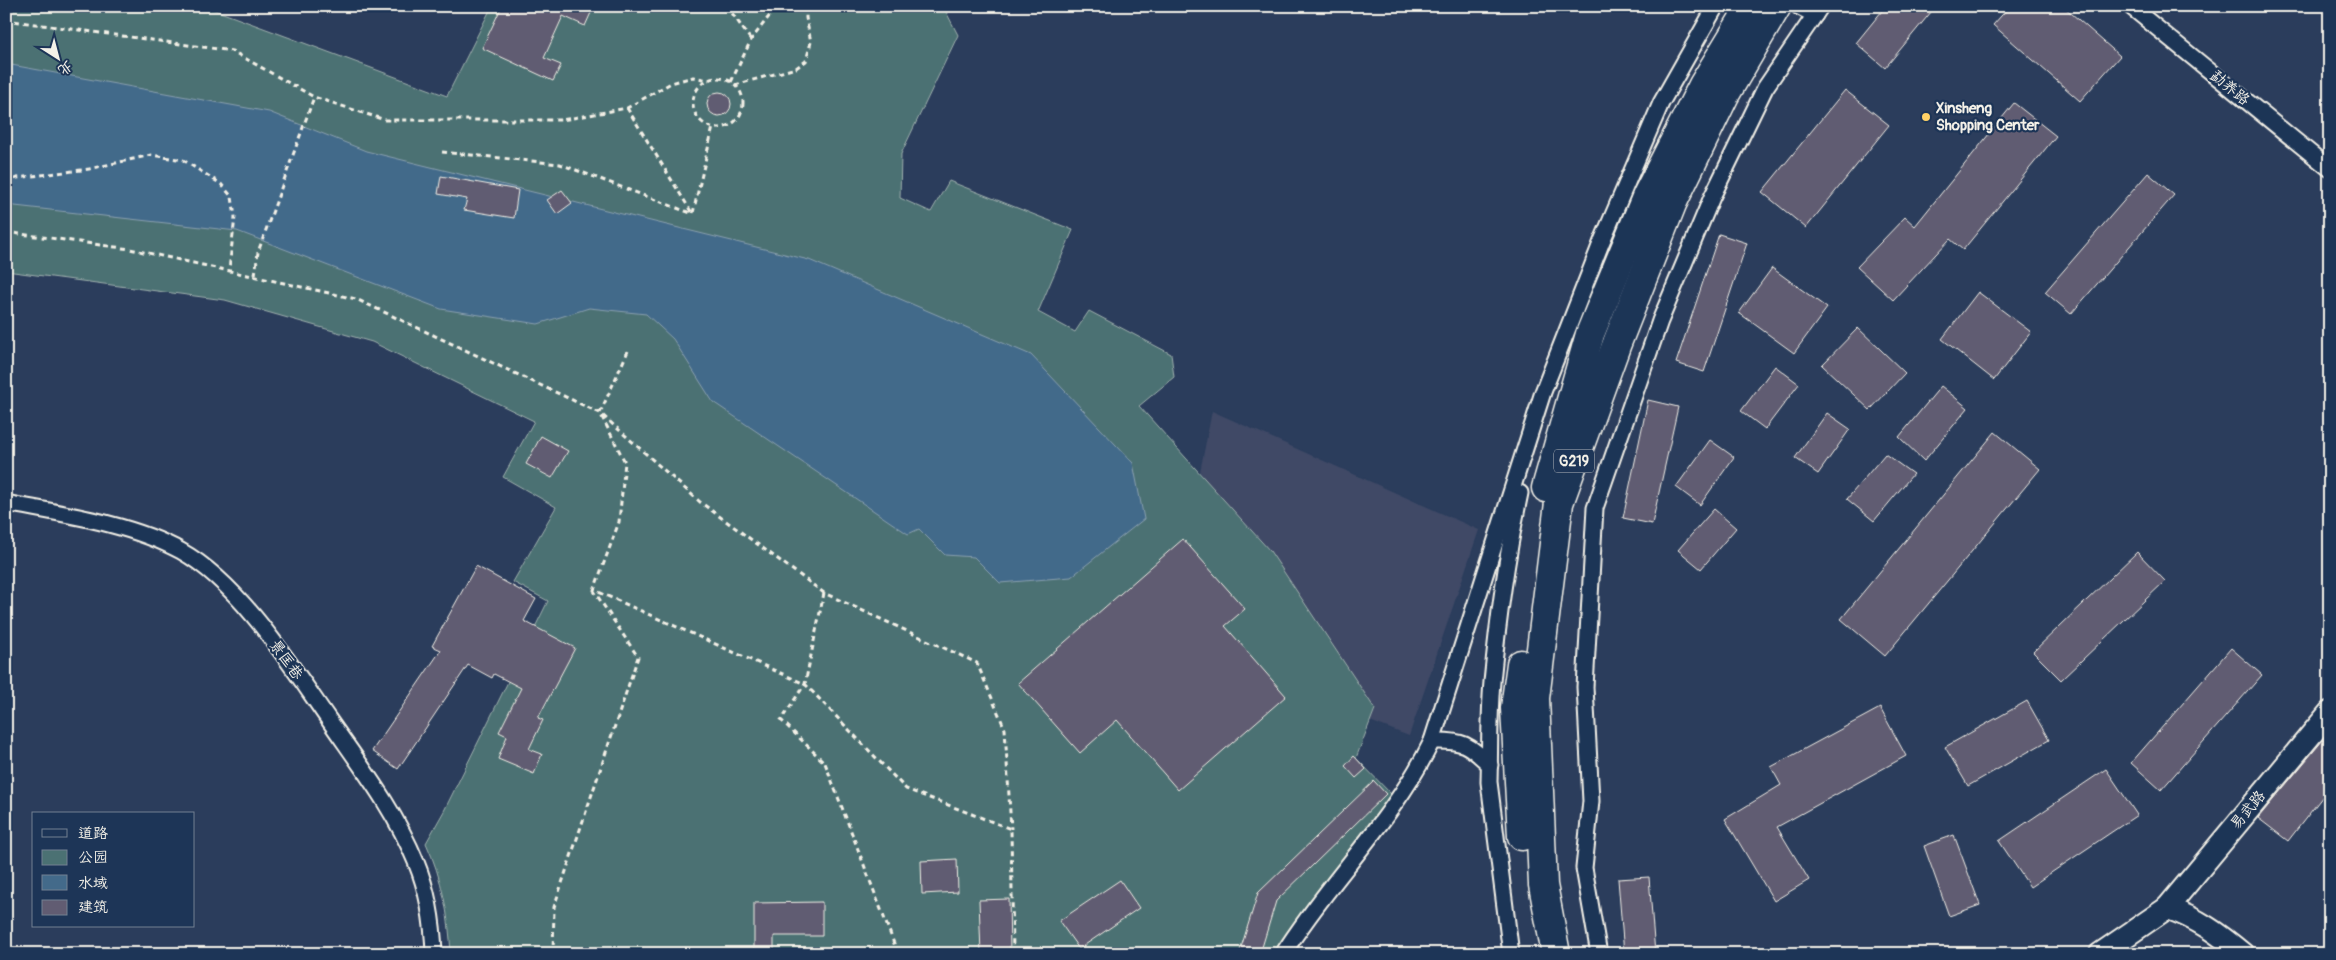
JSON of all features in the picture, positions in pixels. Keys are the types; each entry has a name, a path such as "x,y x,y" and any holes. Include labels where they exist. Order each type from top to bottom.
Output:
{"highway":[{"name":"G219","path":"1539,954 1524,871 1515,708 1542,505 1590,334 1647,195 1703,85 1750,6"},
{"name":"G219","path":"1556,954 1543,885 1535,698 1559,503 1617,343 1672,204 1725,95 1777,6"}],"street":[{"path":"1283,954 1312,912 1395,804 1417,770 1432,741 1543,392 1602,241 1661,103 1716,6"},
{"path":"1599,954 1584,868 1591,801 1584,687 1595,508 1660,321 1712,197 1765,88 1818,11 1798,6"},
{"name":"勐养路","path":"2130,6 2330,169"},
{"path":"1543,392 1571,402"},
{"path":"1511,954 1490,782 1492,684 1511,536 1543,392"},
{"name":"景匡巷","path":"6,503 114,527 159,540 198,562 231,590 268,635 389,808 406,839 423,880 432,922 434,954"},
{"name":"易武路","path":"2100,954 2167,908 2330,712"},
{"path":"1432,741 1454,740 1471,748 1490,765"},
{"path":"2167,908 2191,916 2214,930 2243,954"}],"path":[{"path":"727,6 751,40"},
{"path":"733,84 751,40 777,6"},
{"path":"733,84 796,68 806,61 811,42 806,6"},
{"path":"6,20 232,51 314,97 385,120 562,120 627,108 671,83 692,77 709,80 724,79 733,84 741,94 743,102 739,116 727,126 713,128 699,119 693,105 697,90 709,80"},
{"path":"255,275 258,252 314,97"},
{"path":"627,108 693,214"},
{"path":"693,214 713,128"},
{"path":"442,152 560,164 693,214"},
{"path":"6,182 17,178 89,168 151,155 183,160 221,184 232,197 236,217 229,270"},
{"path":"6,232 130,249 255,275 356,299 600,413 700,502 824,593 977,663 1005,729 1011,829 1013,954"},
{"path":"600,413 628,351"},
{"path":"594,590 619,522 625,462 600,413"},
{"path":"594,590 805,684 906,789 1011,829"},
{"path":"553,954 554,907 638,657 594,590"},
{"path":"824,593 805,684 781,720 824,763 898,954"}],"shaded area":[{"path":"1212,411 1479,530 1409,736 1359,717 1200,472"}],"green space":[{"path":"6,6 204,6 447,96 492,6 943,6 958,35 901,154 900,198 931,212 949,181 1073,230 1038,312 1075,332 1089,311 1171,354 1174,377 1139,406 1270,551 1375,709 1356,758 1394,797 1276,954 1126,954 1102,950 1095,954 451,954 444,897 432,856 426,843 444,811 548,601 513,582 556,507 503,477 534,421 372,342 225,300 6,271"}],"water":[{"path":"6,64 269,112 366,151 809,260 1031,355 1133,463 1144,519 1071,577 1000,583 974,557 945,555 919,529 908,534 713,402 673,339 646,314 589,308 538,324 441,309 237,231 6,205"}],"building":[{"path":"502,6 594,6 585,26 563,16 544,58 561,65 553,81 482,48"},
{"path":"1886,6 1936,6 1885,68 1856,43"},
{"path":"2010,6 2063,6 2120,56 2080,101 1993,25"},
{"path":"1845,90 1889,125 1806,228 1762,192"},
{"path":"719,92 724,93 730,99 730,109 724,115 719,116 714,115 708,109 707,104 708,99 714,93"},
{"path":"2014,103 2056,136 1963,250 1950,239 1893,300 1857,267 1905,217 1915,226"},
{"path":"2148,173 2174,195 2071,314 2045,292"},
{"path":"441,176 518,190 514,218 464,210 467,199 438,194"},
{"path":"562,190 572,203 557,214 547,200"},
{"path":"1719,234 1747,243 1704,372 1676,363"},
{"path":"1772,268 1827,308 1794,353 1739,313"},
{"path":"1978,292 2031,332 1994,380 1942,339"},
{"path":"1858,328 1905,373 1870,410 1822,365"},
{"path":"1775,366 1799,384 1765,429 1741,411"},
{"path":"1941,386 1968,408 1924,461 1899,437"},
{"path":"1648,400 1678,407 1652,524 1623,518"},
{"path":"1827,413 1850,429 1818,474 1795,458"},
{"path":"1995,432 2040,469 1885,656 1841,619"},
{"path":"541,436 568,451 552,478 526,464"},
{"path":"1710,440 1734,457 1700,505 1676,487"},
{"path":"1885,454 1913,474 1874,521 1847,499"},
{"path":"1714,509 1736,528 1701,569 1678,550"},
{"path":"1183,539 1245,609 1225,626 1286,696 1178,790 1117,720 1080,753 1018,683"},
{"path":"2137,552 2165,581 2061,680 2033,652"},
{"path":"476,566 536,599 524,621 575,648 538,718 543,720 529,749 542,754 534,774 498,759 507,736 499,732 521,688 494,674 492,678 468,665 398,769 372,751 441,650 432,646"},
{"path":"2231,648 2262,675 2161,790 2131,763"},
{"path":"2027,701 2049,740 1968,786 1945,747"},
{"path":"1880,708 1906,756 1777,827 1809,880 1774,901 1725,819 1781,785 1771,767"},
{"path":"2323,740 2330,745 2330,787 2288,841 2258,818"},
{"path":"1354,756 1366,769 1356,778 1345,766"},
{"path":"2106,769 2137,815 2030,887 1999,841"},
{"path":"1374,781 1386,794 1276,901 1260,954 1239,954 1258,893"},
{"path":"1954,835 1980,905 1949,916 1924,846"},
{"path":"957,859 958,892 922,894 921,861"},
{"path":"1649,877 1655,954 1624,954 1618,879"},
{"path":"1120,880 1139,908 1079,949 1059,921"},
{"path":"1009,899 1010,954 981,954 979,900"},
{"path":"822,902 822,936 774,936 774,954 754,954 754,903"}],"place":[{"name":"Xinsheng Shopping Center","path":"1926,117"}]}
